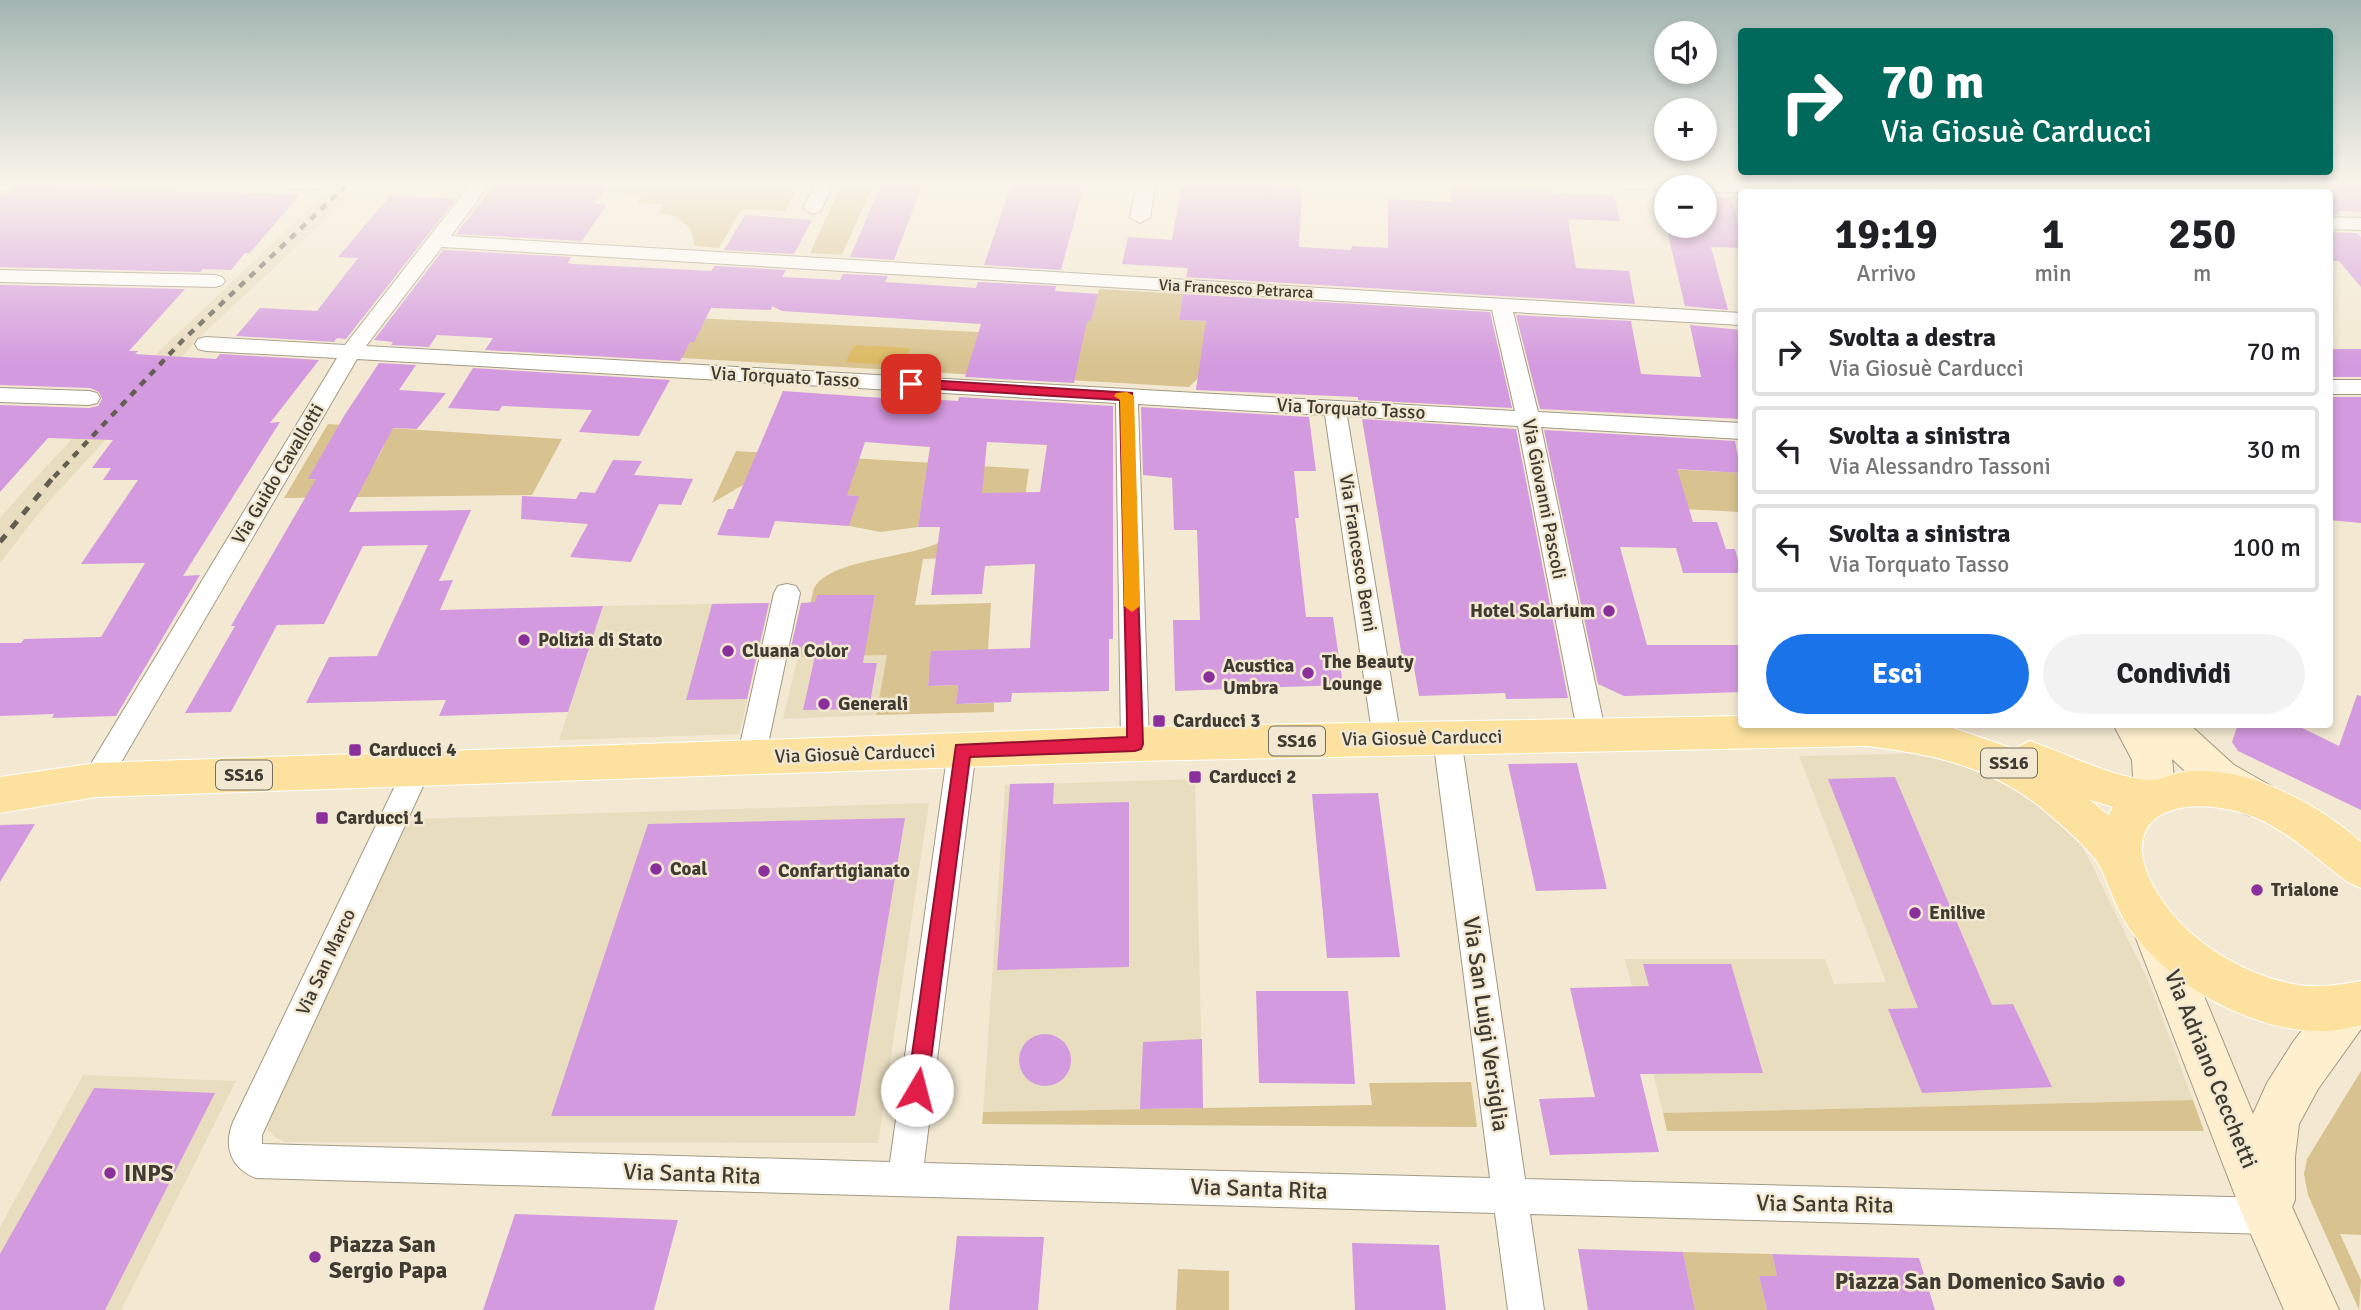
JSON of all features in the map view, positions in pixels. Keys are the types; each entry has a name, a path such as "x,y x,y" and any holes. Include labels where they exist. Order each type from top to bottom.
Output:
{"main road":[{"name":"SS16","path":"1866,730 1882,728"},
{"name":"SS16","path":"1929,728 1976,738 2108,788 2152,798"},
{"name":"Via Giosuè Carducci","path":"0,795 96,780 1135,744 1866,730 1940,740 1971,748 2015,766 2040,781 2066,802 2120,858"},
{"name":"Via Giosuè Carducci","path":"0,772 31,770 96,780"},
{"name":"SS16","path":"2355,1005 2301,1008 2241,990 2186,956 2152,923 2135,899 2120,858 2121,839 2126,823 2136,808 2152,798 2186,789 2207,789 2260,801 2320,833 2361,870"}],"street":[{"name":"Via Guido Cavallotti","path":"96,780 351,352 435,243"},
{"name":"Via Francesco Petrarca","path":"472,243 1738,319"},
{"path":"0,276 215,281"},
{"name":"Via Giovanni Pascoli","path":"1501,305 1528,419 1592,735"},
{"name":"Via Torquato Tasso","path":"206,344 1738,431"},
{"path":"2333,387 2361,387"},
{"path":"0,395 89,398"},
{"path":"1127,396 1135,744"},
{"name":"Via Francesco Berni","path":"1335,408 1387,739"},
{"path":"751,758 787,593"},
{"path":"2135,728 2152,760 2152,798"},
{"path":"2165,728 2219,777 2260,801"},
{"name":"Via San Luigi Versiglia","path":"1447,738 1526,1310"},
{"path":"905,1180 962,750"},
{"name":"Via San Marco","path":"249,1157 244,1146 245,1134 417,769"},
{"path":"2320,833 2361,842"},
{"name":"Via Adriano Cecchetti","path":"2152,923 2269,1216 2312,1310"},
{"name":"Via Adriano Cecchetti","path":"2269,1216 2269,1156 2277,1115 2296,1081 2355,1005"},
{"name":"Via Santa Rita","path":"249,1157 256,1161 289,1163 2269,1216"}],"shaded area":[{"path":"273,243 300,243 201,336 42,509 0,563 0,518 115,393"},
{"path":"694,243 722,243 719,248 694,246"},
{"path":"815,243 847,243 842,255 810,253"},
{"path":"1099,289 1183,294 1179,320 1254,324 1189,387 613,354 635,315 1038,335 1042,318 1091,321"},
{"path":"854,345 910,348 904,366 846,362"},
{"path":"328,424 562,439 532,495 284,498","holes":["386,440 380,454 366,472 357,476 336,480 309,479"]},
{"path":"736,451 1029,469 1017,555 923,559 915,605 991,603 988,650 932,651 928,686 958,685 956,704 994,703 994,712 876,715 887,655 798,657 814,588 824,578 855,564 913,551 944,540 997,493 982,493 926,475 918,527 881,532 849,526 858,496 743,485 712,503","holes":["817,595 875,595 869,629 862,629 859,647 806,647"]},
{"path":"1617,466 1738,473 1738,512 1625,506"},
{"path":"770,603 739,734 559,740 603,606"},
{"path":"887,655 876,715 783,719 798,657"},
{"path":"1935,753 2003,775 2077,835 2148,980 2193,1100 1663,1113 1625,959 1825,959 1834,984 1886,982 1799,756"},
{"path":"1195,779 1203,1108 983,1112 1005,785"},
{"path":"929,803 878,1143 285,1142 268,1130 268,1118 404,825 412,819"},
{"path":"2361,1071 2361,1235 2340,1234 2361,1280 2359,1310 2308,1195 2304,1174 2307,1159"},
{"name":"INPS","path":"83,1075 236,1081 121,1310 0,1310 0,1227"},
{"path":"1471,1082 1477,1127 982,1124 983,1112 1372,1105 1369,1083"},
{"path":"2193,1100 2204,1131 1667,1131 1663,1113"},
{"path":"1683,1252 1772,1254 1777,1276 1759,1276 1767,1310 1695,1310"},
{"path":"1178,1269 1229,1271 1229,1310 1176,1310"}],"building":[{"path":"0,243 258,243 250,253 245,253 231,270 203,269 200,272 0,267"},
{"path":"350,243 421,243 346,339 337,338 334,342 236,336 260,308 317,311 358,258 338,257"},
{"path":"728,243 800,243 794,254 724,250"},
{"path":"856,243 900,243 894,260 850,257"},
{"path":"991,243 1068,243 1061,270 984,265"},
{"path":"1127,243 1299,243 1299,247 1351,250 1352,246 1388,248 1388,243 1572,243 1576,268 1629,271 1635,304 1186,277 1188,268 1122,264"},
{"path":"1670,243 1738,243 1738,248 1711,247 1728,310 1685,306"},
{"path":"2333,243 2361,243 2361,287 2339,261 2333,261"},
{"path":"443,250 571,257 568,263 573,264 711,271 715,266 786,270 782,277 840,280 843,274 888,276 885,282 976,288 978,282 1056,286 1055,291 1098,294 1091,321 1087,321 1074,383 965,377 981,324 782,311 772,306 771,310 711,308 694,342 690,342 680,361 485,350 493,338 437,335 429,347 391,345 393,342 374,340"},
{"path":"0,285 185,289 129,351 138,351 135,354 216,359 220,354 319,360 270,423 280,422 183,576 200,575 116,716 0,716 0,643 21,643 24,639 101,637 145,563 81,564 138,480 103,480 111,468 92,468 113,440 48,438 0,492 0,405 89,408 98,406 102,399 99,392 90,388 0,385"},
{"path":"1183,294 1490,312 1512,408 1358,400 1358,397 1196,390 1206,321 1179,320"},
{"path":"1516,315 1631,321 1641,374 1701,377 1690,325 1738,330 1738,419 1540,409"},
{"path":"2333,349 2361,349 2361,377 2333,377"},
{"path":"379,363 416,365 399,390 446,393 417,429 393,428 349,512 471,510 439,581 453,580 440,610 603,606 568,712 439,716 446,700 306,703 329,657 377,656 428,545 363,546 324,624 277,625 231,712 185,713 235,626 231,626 316,479 308,479 344,416"},
{"path":"473,368 670,380 639,436 579,432 592,410 502,406 499,411 448,408"},
{"path":"783,391 925,401 958,401 959,397 1113,406 1113,639 1109,639 1109,691 1012,693 1011,702 956,704 958,685 928,686 931,651 1030,648 1035,564 985,566 982,594 931,595 940,527 918,527 930,447 865,442 847,495 859,496 849,526 775,521 769,538 717,535 728,509 733,509","holes":["987,442 1047,445 1040,492 982,493"]},
{"path":"2333,397 2361,397 2361,523 2333,520"},
{"path":"1141,407 1309,417 1316,471 1294,471 1299,518 1295,518 1306,617 1333,617 1343,685 1175,691 1173,620 1200,620 1197,530 1174,530 1172,478 1143,475"},
{"path":"1362,419 1516,429 1568,698 1506,699 1505,693 1419,696 1412,656 1402,657"},
{"path":"1544,430 1735,441 1738,473 1677,469 1693,522 1717,522 1726,549 1735,549 1738,573 1683,573 1676,548 1620,547 1647,645 1738,645 1738,692 1624,696 1598,684"},
{"path":"613,460 642,461 634,475 693,479 681,505 659,504 631,562 570,557 588,524 521,519 522,496 576,499 580,492 595,493"},
{"path":"817,595 875,595 863,663 877,663 869,709 803,710 817,647 791,647 801,603 815,602"},
{"name":"Cluana Color","path":"769,603 747,699 686,700 712,604"},
{"path":"2357,695 2361,696 2361,810 2238,751 2232,742 2237,728 2302,728 2339,746"},
{"path":"1577,763 1607,889 1536,891 1508,764"},
{"path":"1895,777 1992,1005 2013,1004 2052,1087 1922,1093 1888,1009 1918,1008 1828,779"},
{"path":"1054,783 1053,804 1129,802 1129,967 997,970 1010,784"},
{"path":"1378,793 1400,957 1327,958 1312,794"},
{"path":"905,818 855,1116 551,1116 648,824"},
{"path":"35,824 0,882 0,825"},
{"path":"1643,964 1731,964 1763,1073 1640,1074 1659,1152 1550,1155 1539,1099 1595,1097 1570,988 1649,986"},
{"path":"1256,991 1348,991 1355,1084 1259,1083"},
{"path":"1045,1034 1064,1041 1071,1060 1064,1079 1045,1086 1026,1079 1019,1060 1026,1041"},
{"path":"1202,1039 1203,1108 1140,1109 1143,1042"},
{"name":"INPS","path":"94,1088 215,1093 105,1310 0,1310 0,1254"},
{"path":"515,1214 678,1220 654,1310 483,1310"},
{"path":"957,1236 1044,1237 1038,1310 949,1310"},
{"path":"1352,1243 1439,1245 1446,1310 1355,1310"},
{"path":"1578,1249 1683,1252 1695,1310 1588,1310"},
{"path":"1772,1254 1919,1258 1935,1310 1767,1310 1759,1276 1777,1276"}],"railway":[{"path":"54,477 182,341 285,243"},
{"path":"0,542 55,475"}],"slow traffic":[{"path":"1121,396 1127,396 1132,606"}],"place":[{"name":"Hotel Solarium","path":"1609,611"},
{"name":"Polizia di Stato","path":"524,640"},
{"name":"Cluana Color","path":"728,651"},
{"name":"The Beauty Lounge","path":"1308,673"},
{"name":"Acustica Umbra","path":"1209,677"},
{"name":"Generali","path":"824,704"},
{"name":"Carducci 3","path":"1159,721"},
{"name":"Carducci 4","path":"355,750"},
{"name":"Carducci 2","path":"1195,777"},
{"name":"Carducci 1","path":"322,818"},
{"name":"Coal","path":"656,869"},
{"name":"Confartigianato","path":"764,871"},
{"name":"Trialone","path":"2257,890"},
{"name":"Enilive","path":"1915,913"},
{"name":"INPS","path":"110,1173"},
{"name":"Piazza San Sergio Papa","path":"315,1257"},
{"name":"Piazza San Domenico Savio","path":"2119,1281"}],"route":[{"path":"911,384 1127,396 1135,720 1135,744 962,750 917,1090"}]}
